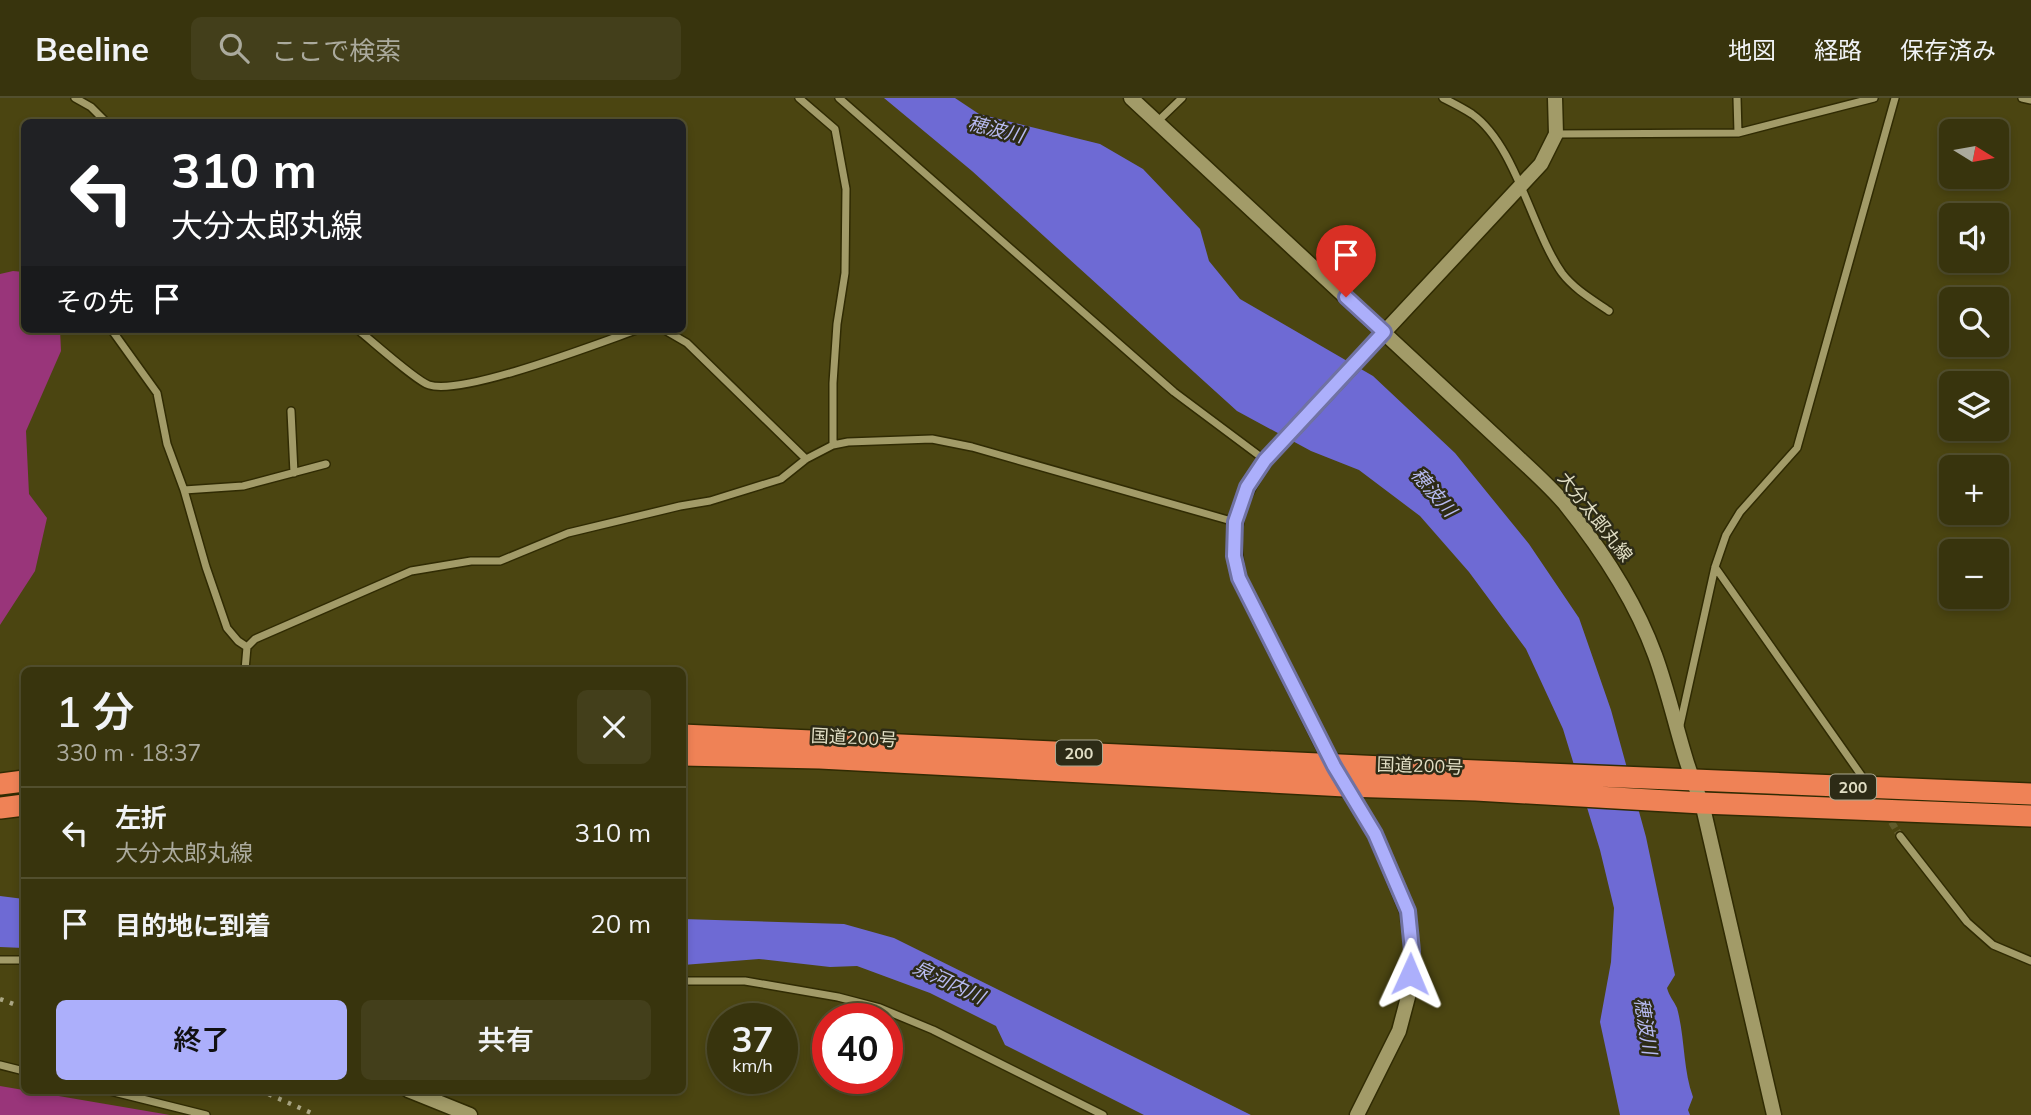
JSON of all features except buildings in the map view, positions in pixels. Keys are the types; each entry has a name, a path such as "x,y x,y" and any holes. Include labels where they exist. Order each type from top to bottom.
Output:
{"highway":[{"name":"国道200号","path":"686,735 1334,766 1679,802 2031,816"},
{"name":"国道200号","path":"686,755 820,758 1345,786 1476,780 1684,780 2031,794"},
{"path":"0,784 21,781"},
{"path":"0,808 21,805"}],"main road":[{"name":"大分太郎丸線","path":"1131,98 1380,336 1564,503 1618,576 1654,653 1679,729 1684,780 1702,803 1774,1115"},
{"path":"1357,1115 1399,1031 1408,997 1412,951 1408,911 1375,834 1334,766 1239,578 1234,556 1235,522 1247,487 1265,460 1541,164 1556,134 1555,98"},
{"path":"418,1094 470,1115"}],"street":[{"path":"75,98 92,107 103,119"},
{"path":"799,98 835,129 846,189 845,274 837,324 833,446"},
{"path":"839,98 1174,391 1265,460"},
{"path":"1157,122 1182,98"},
{"path":"1443,98 1474,115 1496,140 1563,273 1574,287 1609,311"},
{"path":"1737,98 1738,133"},
{"path":"1826,98 1826,109"},
{"path":"1556,134 1738,133 1874,98"},
{"path":"1679,729 1716,567 1726,535 1740,512 1797,448 1895,98"},
{"path":"2022,98 2031,100"},
{"path":"114,333 157,393 167,444 227,628 247,647"},
{"path":"363,333 426,384 441,387 492,378 627,333"},
{"path":"670,333 687,343 806,459"},
{"path":"291,411 294,473"},
{"path":"245,667 247,647 255,639 411,571 471,561 500,561 568,533 710,501 781,479 806,459 848,442 932,439 972,446 1235,522"},
{"path":"184,490 243,486 326,464"},
{"path":"1716,567 1861,775"},
{"path":"1900,836 1967,922 1993,945 2031,961"},
{"path":"0,960 21,960"},
{"path":"686,981 745,981 838,997 880,1009 933,1030 1103,1115"},
{"path":"0,1065 21,1070"},
{"path":"122,1094 206,1115"}],"shaded area":[{"path":"21,272 21,333 60,333 61,351 26,431 29,494 47,518 35,571 0,625 0,274"},
{"path":"0,1086 21,1090 21,1094 47,1094 170,1115 0,1115"}],"water":[{"name":"穂波川","path":"884,98 955,98 979,114 1100,144 1143,169 1200,229 1209,261 1240,299 1373,376 1455,453 1529,544 1579,618 1611,710 1646,837 1675,975 1667,988 1680,1019 1687,1076 1693,1097 1688,1110 1690,1115 1620,1115 1600,1022 1611,962 1614,908 1600,850 1563,729 1526,649 1469,572 1420,516 1359,470 1311,451 1237,411 972,171"},
{"path":"0,896 21,899 21,948 0,947"},
{"name":"泉河内川","path":"686,919 844,924 894,938 1251,1115 1144,1115 1005,1045 996,1026 930,993 857,966 830,967 759,959 686,965"}],"tunnel":[{"path":"1886,813 1900,836"}],"railway":[{"path":"0,999 21,1007"},
{"path":"268,1094 316,1115"}],"route":[{"path":"1346,297 1384,332 1265,460 1247,487 1235,522 1234,556 1239,578 1334,766 1375,834 1408,911 1412,951 1410,974"}]}
